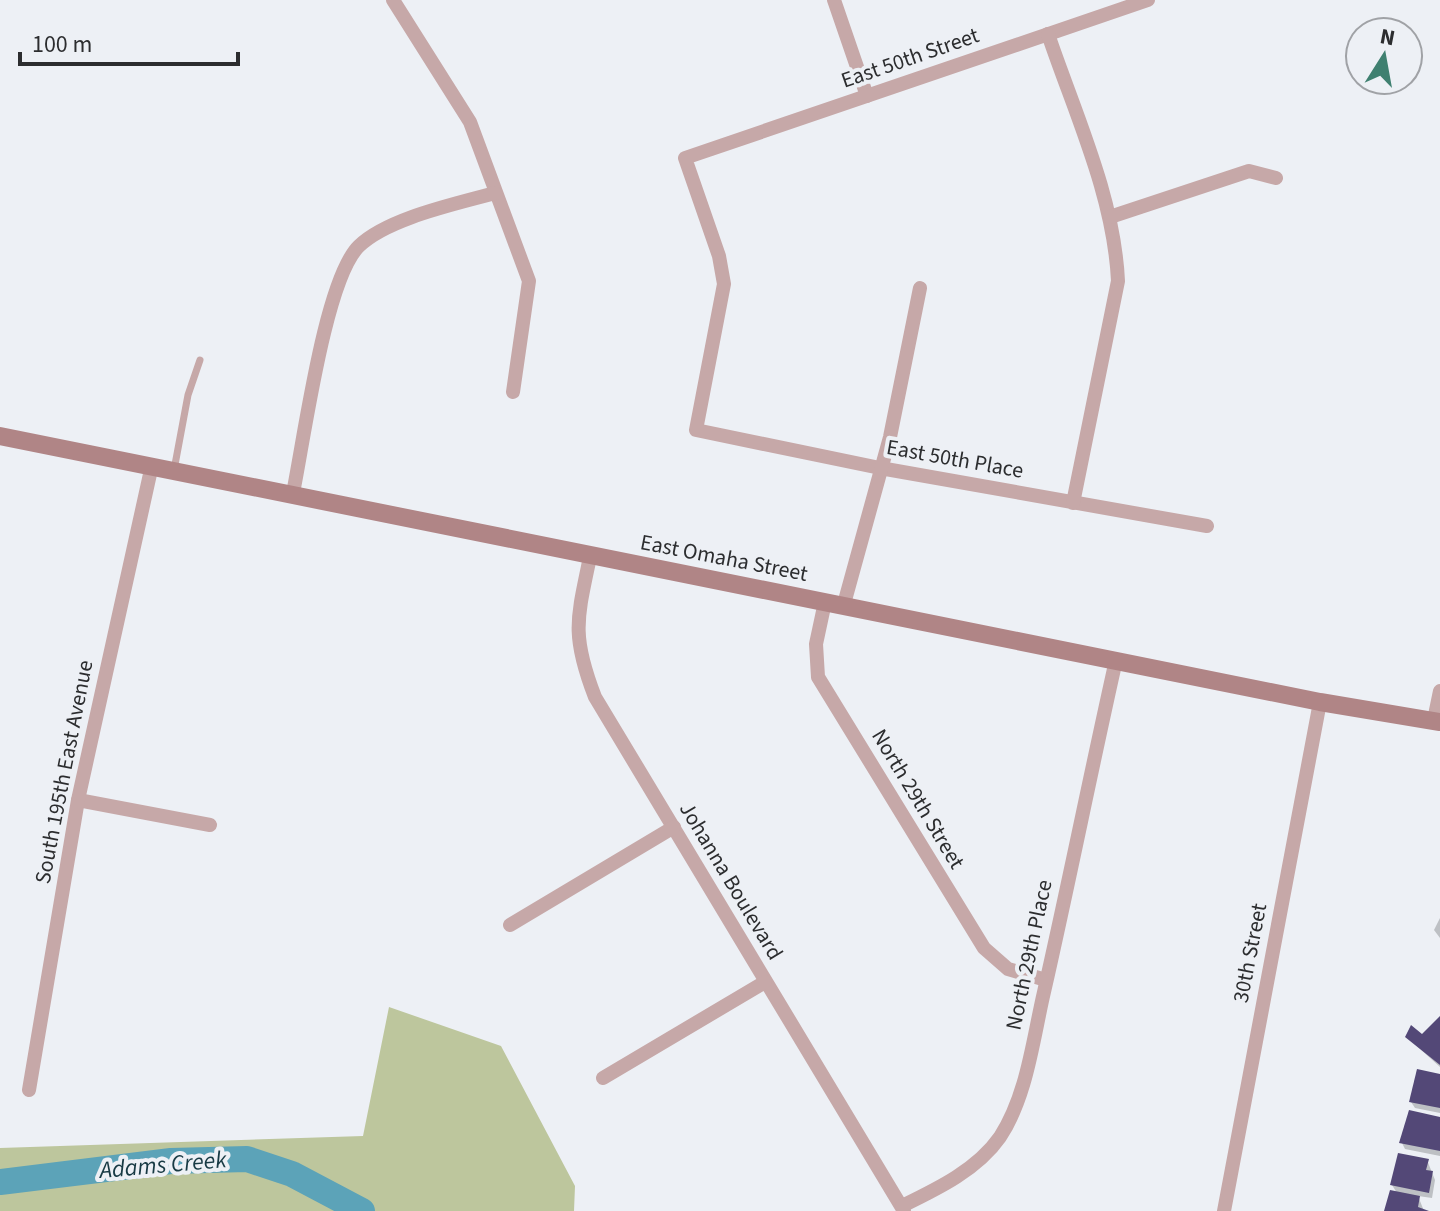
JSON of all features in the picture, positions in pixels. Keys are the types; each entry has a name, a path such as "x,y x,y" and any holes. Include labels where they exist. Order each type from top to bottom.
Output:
{"street":[{"path":"393,0 405,14 428,59 454,92 470,122 529,281 513,392"},
{"path":"834,0 867,96"},
{"name":"East 50th Street","path":"696,430 724,284 719,256 685,158 1148,0"},
{"path":"1048,34 1110,217 1118,281 1073,503"},
{"path":"1110,217 1249,171 1276,178"},
{"path":"293,493 334,287 357,248 372,236 426,213 495,193"},
{"path":"844,604 890,437 920,288"},
{"name":"East 50th Place","path":"696,430 880,468 1207,526"},
{"name":"East Omaha Street","path":"0,436 1320,702 1437,721"},
{"name":"South 195th East Avenue","path":"29,1090 78,800 152,465"},
{"name":"Johanna Boulevard","path":"590,557 576,625 581,660 595,697 903,1209"},
{"name":"North 29th Street","path":"825,602 816,644 818,677 984,948 1008,969 1046,980"},
{"name":"North 29th Place","path":"903,1209 965,1171 999,1137 1020,1091 1116,660"},
{"path":"1437,721 1440,691"},
{"name":"30th Street","path":"1224,1211 1320,702"},
{"path":"78,800 210,825"},
{"path":"510,925 674,827"},
{"path":"603,1078 765,982"}],"lane":[{"path":"174,470 188,395 200,360"}],"green space":[{"path":"389,1007 501,1046 575,1186 574,1211 0,1211 0,1148 363,1136"}],"building":[{"path":"1440,1016 1440,1065 1405,1037 1411,1025 1422,1034"},
{"path":"1417,1069 1440,1074 1440,1108 1409,1102"},
{"path":"1409,1110 1440,1117 1440,1151 1399,1143"},
{"path":"1398,1153 1429,1159 1426,1170 1433,1171 1429,1193 1390,1185"},
{"path":"1390,1190 1420,1196 1418,1207 1429,1211 1384,1211"}],"waterway":[{"name":"Adams Creek","path":"0,1182 171,1161 247,1159 292,1174 362,1211"}]}
